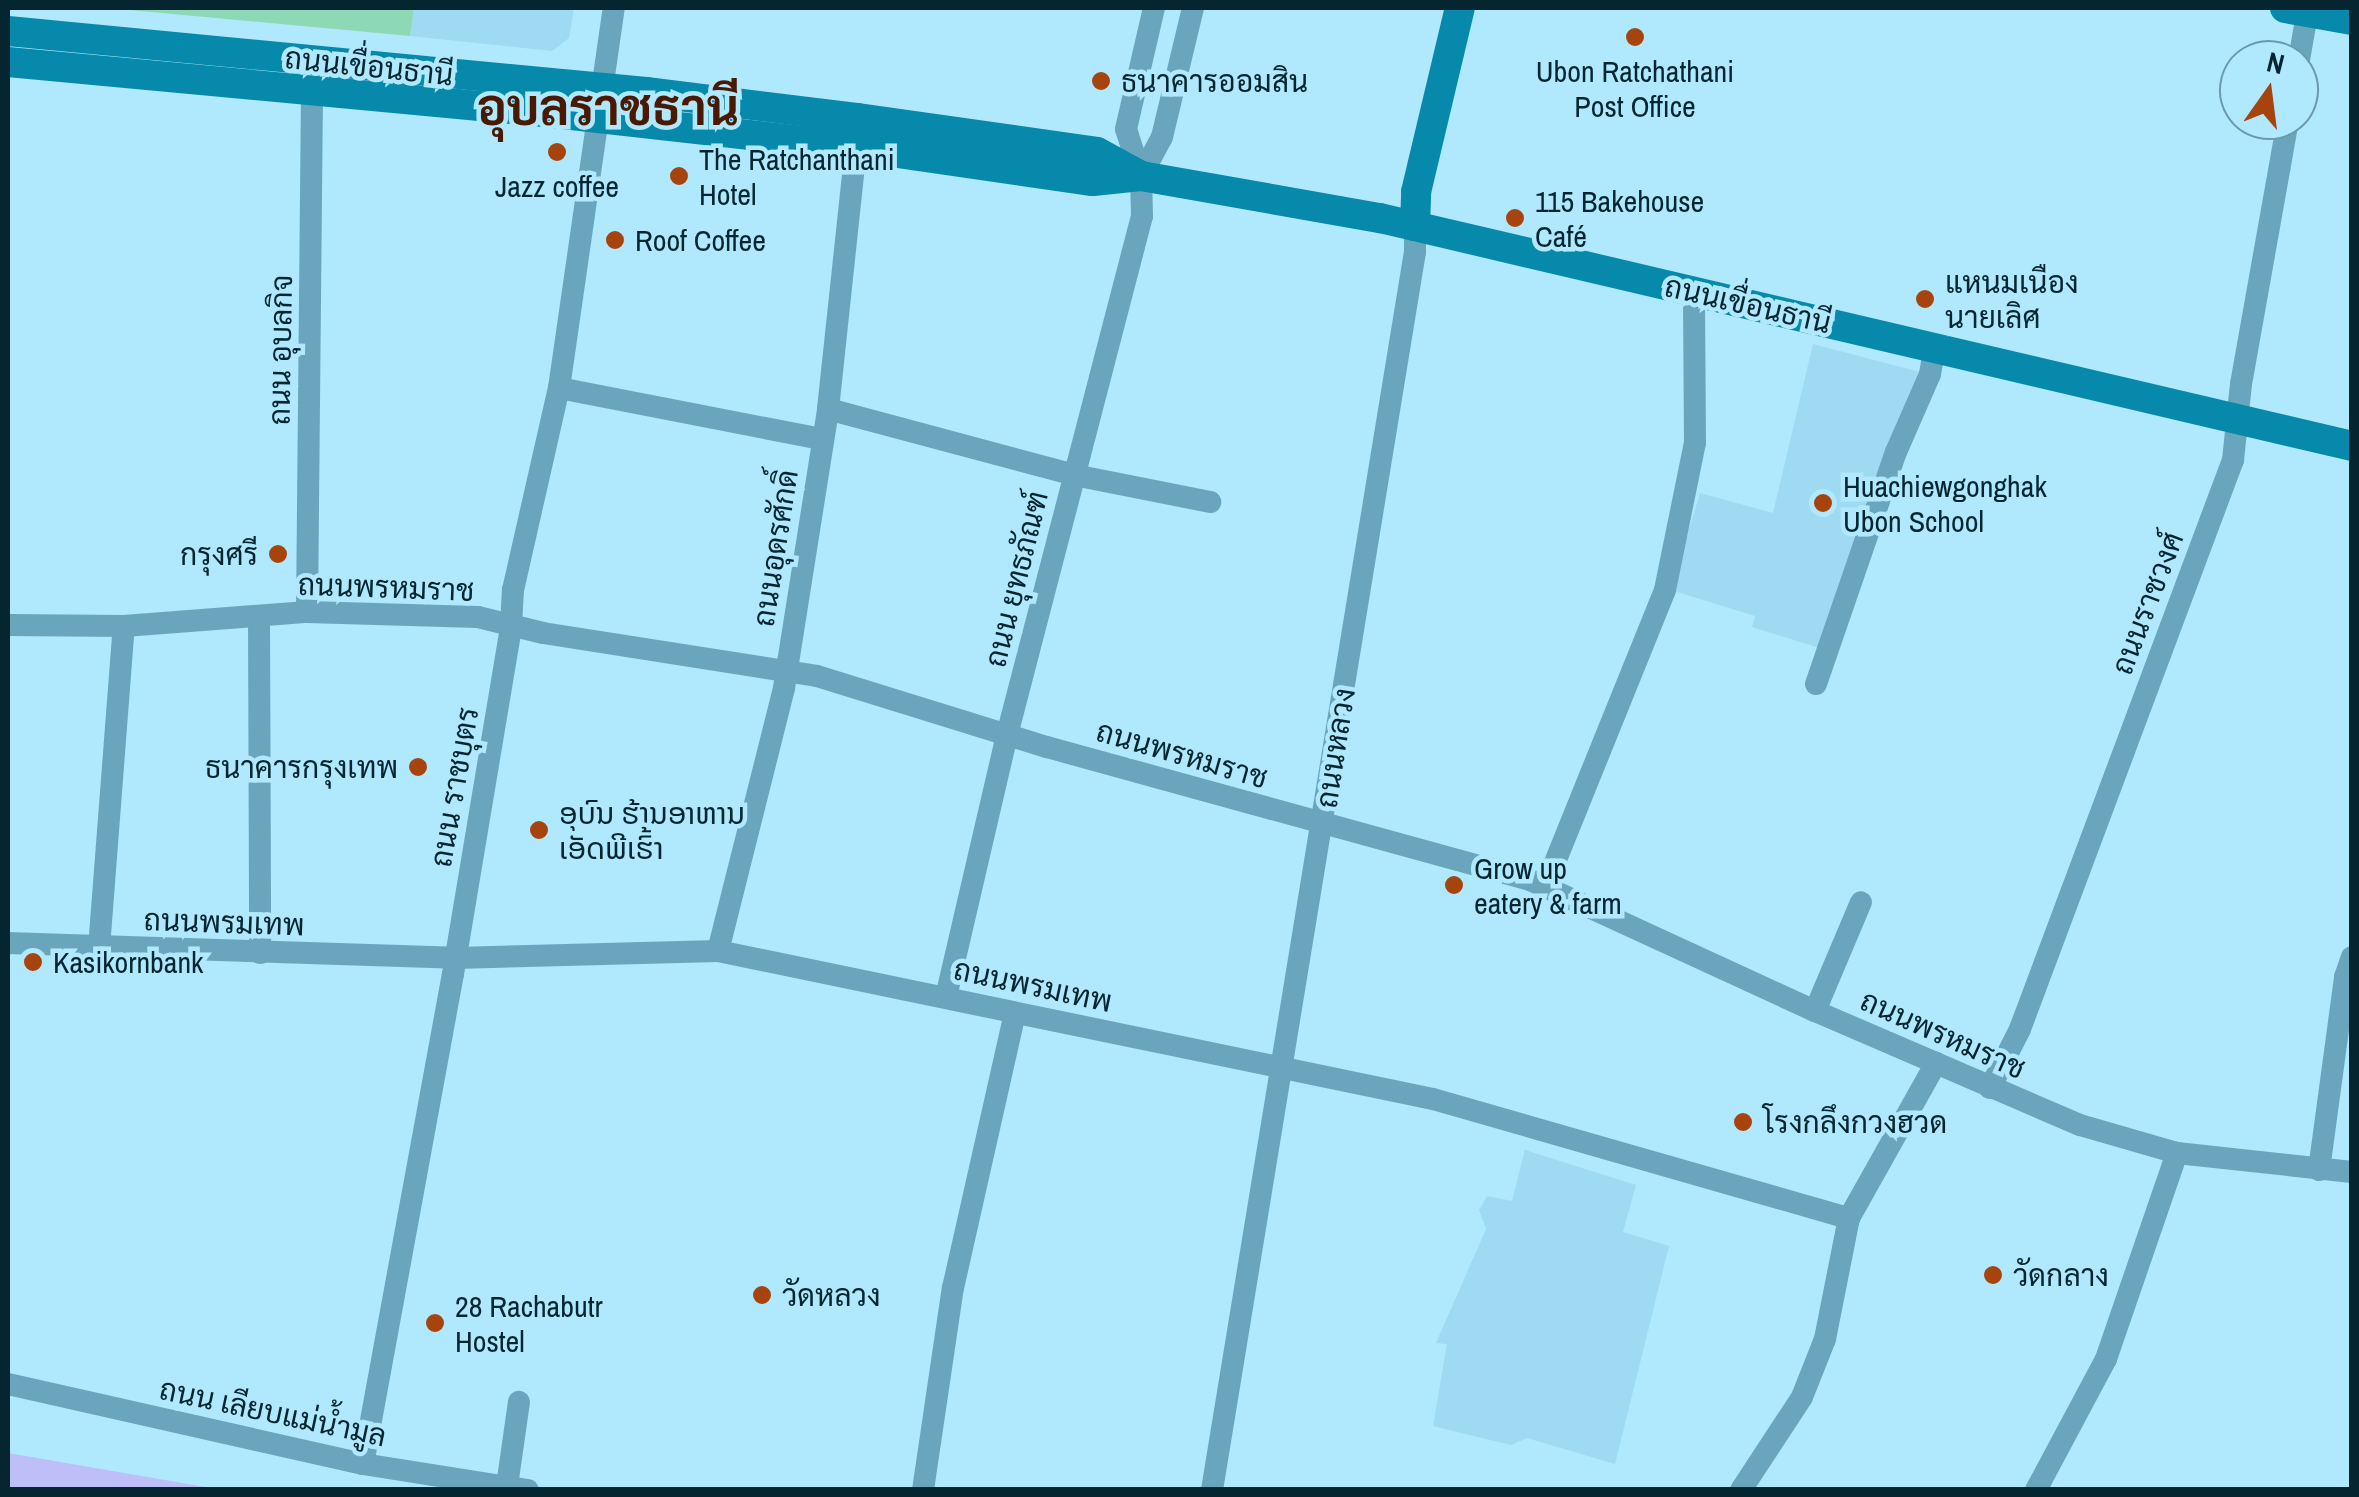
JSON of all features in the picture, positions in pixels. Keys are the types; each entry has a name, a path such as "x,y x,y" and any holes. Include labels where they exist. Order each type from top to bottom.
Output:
{"street":[{"name":"ถนน ราชบุตร","path":"363,1464 512,626 513,590 559,388 614,8"},
{"path":"1141,176 1126,129 1154,8"},
{"path":"1141,176 1162,138 1192,8"},
{"name":"ถนนหลวง","path":"1212,1490 1278,1067 1322,825 1415,252 1416,192 1460,8"},
{"path":"2299,40 2300,9 2352,20"},
{"name":"ถนนเขื่อนธานี","path":"8,31 312,74 857,133 1097,152 1141,176 1416,226 2352,446"},
{"name":"ถนนเขื่อนธานี","path":"8,62 312,74"},
{"name":"ถนน อุบลกิจ","path":"307,612 312,74"},
{"name":"ถนนอุดรศักดิ์","path":"718,952 786,670 828,409 857,133"},
{"name":"ถนนราชวงศ์","path":"1990,1088 2020,1029 2233,460 2285,140"},
{"name":"ถนน ยุทธภัณฑ์","path":"946,997 1007,735 1142,216 1141,176"},
{"path":"1545,886 1665,590 1695,443 1694,293"},
{"path":"1816,684 1896,452 1930,374 1935,346"},
{"path":"559,388 822,439"},
{"path":"828,409 1074,475 1210,502"},
{"name":"ถนนพรหมราช","path":"8,625 124,626 307,612 478,617 512,626 786,670 1322,825 1463,859 1545,886 1815,1011 2080,1125 2177,1153 2352,1172"},
{"path":"259,616 260,953"},
{"path":"99,948 124,626"},
{"path":"1815,1011 1860,902"},
{"name":"ถนนพรมเทพ","path":"8,943 455,958 718,952 1432,1099 1849,1218"},
{"path":"2319,1170 2344,976 2352,957"},
{"path":"923,1490 954,1288 1014,1013"},
{"path":"1740,1490 1802,1397 1825,1339 1849,1218 1936,1064"},
{"path":"2036,1490 2106,1359 2177,1153"},
{"name":"ถนน เลียบแม่น้ำมูล","path":"8,1384 363,1464 518,1488"},
{"path":"518,1402 518,1488"}],"shaded area":[{"path":"414,8 574,8 569,38 552,51 410,36"},
{"name":"Huachiewgonghak Ubon School","path":"1813,344 1920,372 1823,649 1752,627 1755,616 1671,590 1700,493 1773,513"},
{"path":"1525,1150 1636,1185 1623,1232 1669,1246 1615,1464 1527,1438 1511,1445 1433,1426 1447,1344 1436,1343 1486,1229 1479,1210 1487,1196 1512,1201"},
{"path":"8,1453 217,1489 8,1489"}],"green space":[{"path":"108,8 414,8 410,36"}],"place":[{"name":"Ubon Ratchathani Post Office","path":"1635,37"},
{"name":"ธนาคารออมสิน","path":"1101,81"},
{"name":"Jazz coffee","path":"557,152"},
{"name":"The Ratchanthani Hotel","path":"679,176"},
{"name":"115 Bakehouse Café","path":"1515,218"},
{"name":"Roof Coffee","path":"615,240"},
{"name":"แหนมเนือง นายเลิศ","path":"1925,299"},
{"name":"Huachiewgonghak Ubon School","path":"1823,503"},
{"name":"กรุงศรี","path":"278,554"},
{"name":"ธนาคารกรุงเทพ","path":"418,767"},
{"name":"ອຸບົນ ຮ້ານອາຫານ ເອັດພີເຮົ້າ","path":"539,830"},
{"name":"Grow up eatery & farm","path":"1454,885"},
{"name":"Kasikornbank","path":"33,962"},
{"name":"โรงกลึงกวงฮวด","path":"1743,1122"},
{"name":"วัดกลาง","path":"1993,1275"},
{"name":"วัดหลวง","path":"762,1295"},
{"name":"28 Rachabutr Hostel","path":"435,1323"}],"district":[{"name":"อุบลราชธานี","path":"608,108"}]}
